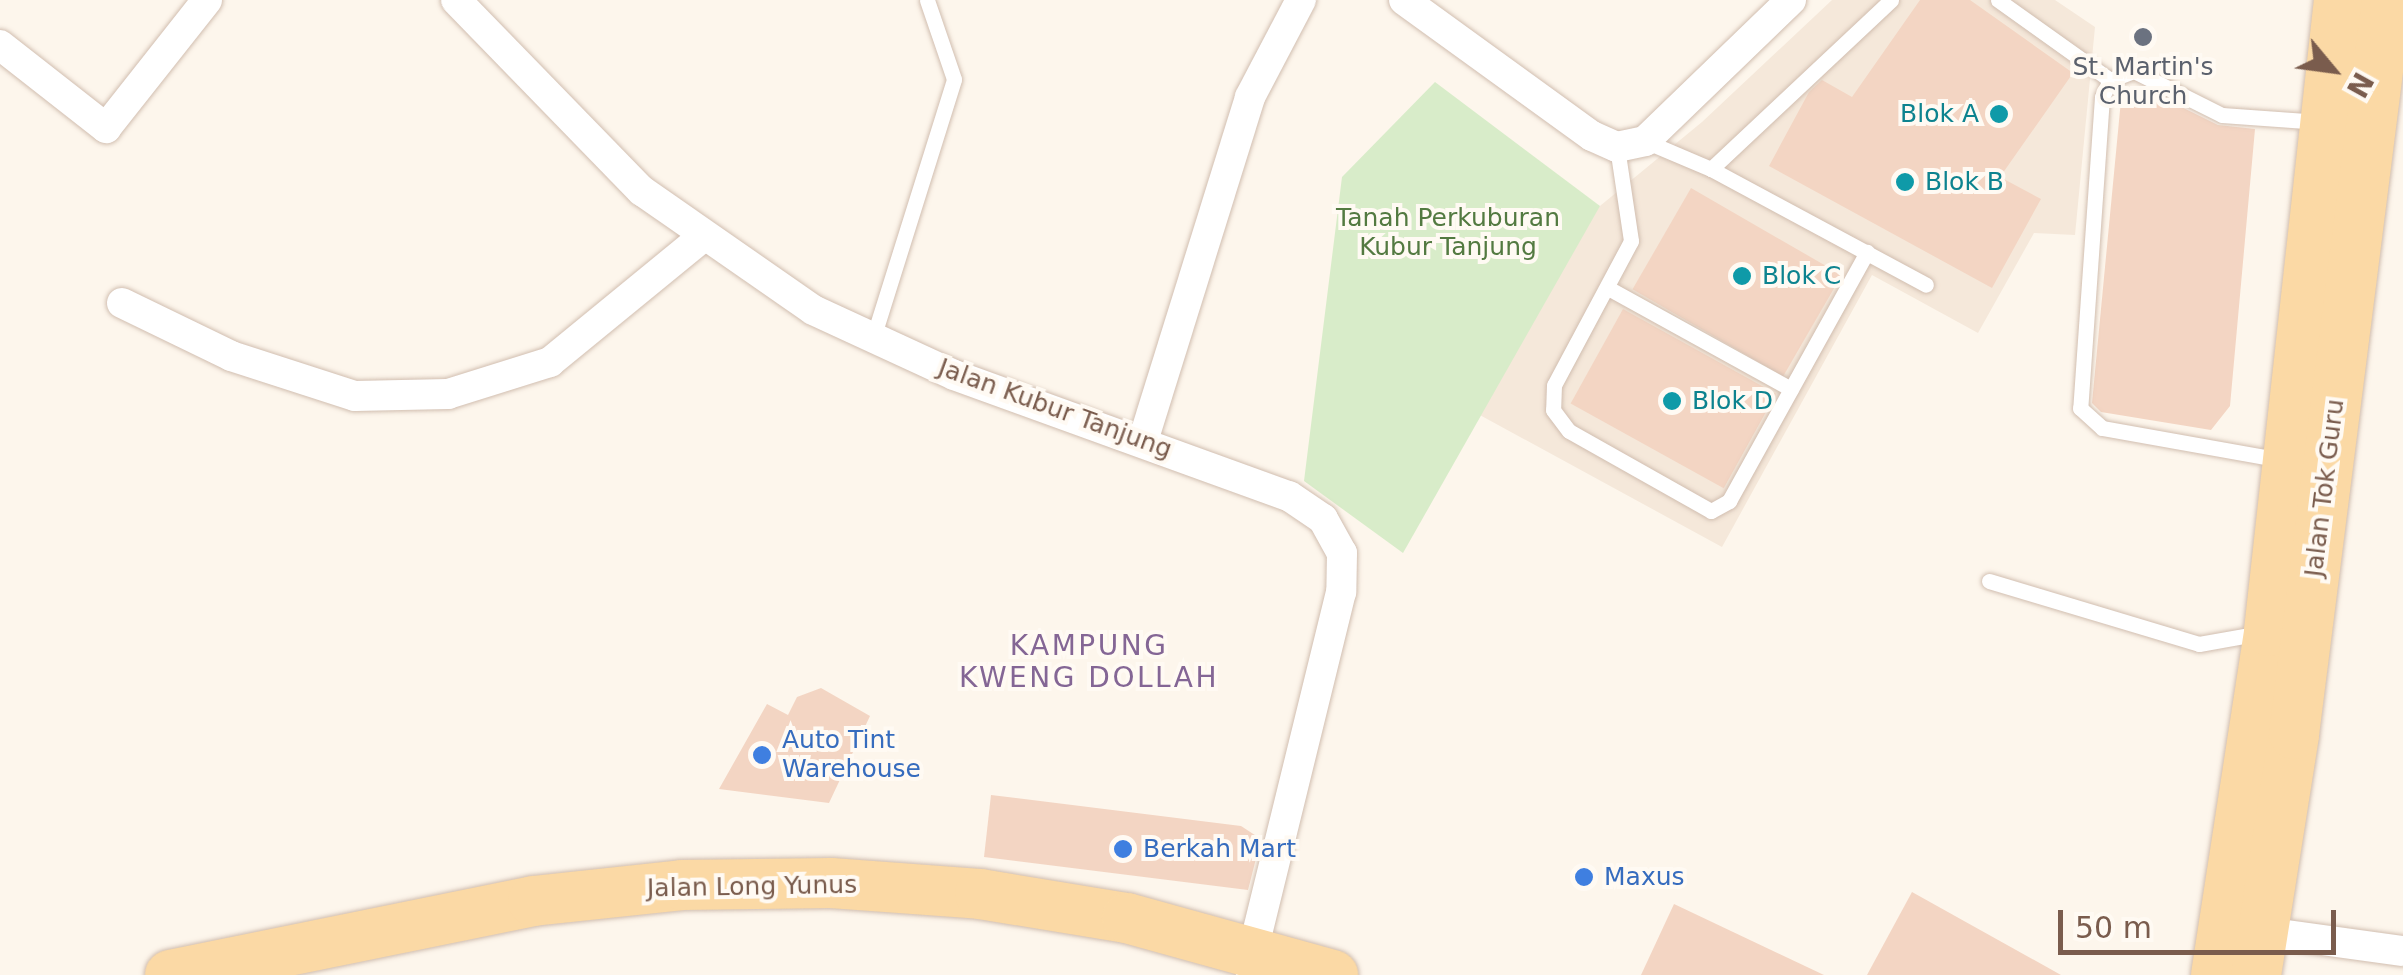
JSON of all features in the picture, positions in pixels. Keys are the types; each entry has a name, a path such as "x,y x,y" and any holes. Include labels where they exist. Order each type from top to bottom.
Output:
{"main road":[{"name":"Jalan Tok Guru","path":"2216,975 2269,631 2330,123 2339,0"},
{"name":"Jalan Tok Guru","path":"2260,954 2387,0"},
{"name":"Jalan Long Yunus","path":"170,975 533,901 682,885 831,883 961,892 1126,918 1250,962 1333,975"}],"street":[{"path":"0,46 106,128 207,0"},
{"name":"Jalan Kubur Tanjung","path":"456,0 642,191 812,310 954,375 1143,440 1289,496 1323,519 1342,553 1341,592 1250,962"},
{"path":"1143,440 1250,98 1302,0"},
{"path":"1404,0 1592,136 1631,144 1791,0"},
{"path":"122,303 232,356 356,396 448,394 550,362 704,236"},
{"path":"2260,954 2403,951"}],"lane":[{"path":"873,338 954,80 928,0"},
{"path":"1711,168 1891,0"},
{"path":"1998,0 2110,80"},
{"path":"2290,461 2102,428 2080,408 2102,97 2110,80 2134,70 2222,114 2330,123"},
{"path":"1866,252 1729,502 1718,511 1703,508 1570,431 1553,410 1554,385 1631,241 1631,144 1711,168 1926,284"},
{"path":"1608,288 1790,389"},
{"path":"1989,581 2199,644 2269,631"}],"shaded area":[{"path":"1832,0 2055,0 2095,27 2075,235 2034,233 1978,333 1872,275 1722,547 1478,414 1589,215 1702,122"}],"green space":[{"name":"Tanah Perkuburan Kubur Tanjung","path":"1435,82 1600,206 1403,553 1304,481 1342,177"}],"building":[{"path":"1920,0 1970,0 2073,73 2000,177 2041,199 1992,288 1769,166 1809,92 1822,80 1852,97"},
{"path":"2143,88 2218,125 2255,129 2230,406 2211,430 2101,412 2092,403 2121,100"},
{"name":"Blok C","path":"1691,188 1842,275 1783,376 1632,289"},
{"name":"Blok D","path":"1623,309 1776,394 1724,488 1571,403"},
{"path":"821,688 870,716 829,803 719,789 767,704 788,715 797,697"},
{"name":"Berkah Mart","path":"991,795 1241,826 1261,839 1248,890 984,857"},
{"path":"1912,892 2061,975 1867,975"},
{"path":"1674,904 1824,975 1641,975"}],"place":[{"name":"St. Martin's Church","path":"2143,37"},
{"name":"Blok A","path":"1999,114"},
{"name":"Blok B","path":"1905,182"},
{"name":"Blok C","path":"1742,276"},
{"name":"Blok D","path":"1672,401"},
{"name":"Auto Tint Warehouse","path":"762,755"},
{"name":"Berkah Mart","path":"1123,849"},
{"name":"Maxus","path":"1584,877"}],"district":[{"name":"KAMPUNG KWENG DOLLAH","path":"1089,662"}]}
